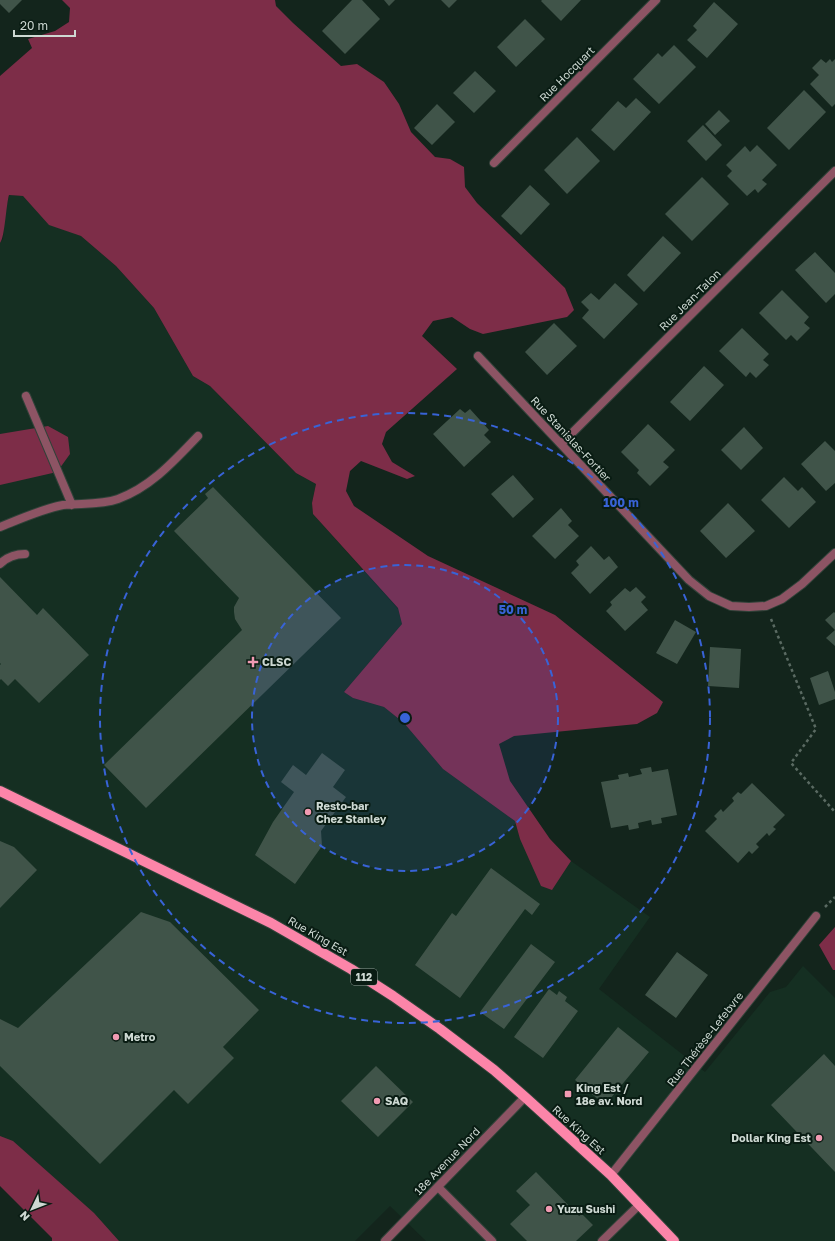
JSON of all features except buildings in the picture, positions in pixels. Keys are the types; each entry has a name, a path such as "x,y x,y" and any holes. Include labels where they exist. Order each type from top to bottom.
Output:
{"main road":[{"name":"Rue King Est","path":"0,791 270,923 346,966 393,996 494,1070 525,1097 611,1175 674,1241"}],"street":[{"name":"Rue Hocquart","path":"494,163 656,0"},
{"name":"Rue Jean-Talon","path":"561,444 835,171"},
{"name":"Rue Stanislas-Fortier","path":"478,356 689,580 709,596 731,606 766,606"},
{"path":"26,396 72,504"},
{"path":"0,527 38,512 72,504 116,500 130,494 161,473 198,436"},
{"path":"766,606 782,598 802,584 835,553"},
{"path":"0,564 10,557 18,554 25,554"},
{"name":"Rue Thérèse-Lefebvre","path":"611,1175 816,916"},
{"name":"18e Avenue Nord","path":"385,1241 525,1097"},
{"path":"438,1187 492,1241"},
{"path":"602,1241 639,1205"}],"path":[{"path":"766,606 816,729 791,763 835,812"}],"shaded area":[{"path":"62,0 275,0 276,6 293,23 341,66 357,64 384,82 399,104 411,132 435,157 450,159 464,167 465,187 477,203 565,288 574,310 567,317 483,334 470,329 452,317 433,321 422,336 457,369 386,432 382,444 392,462 415,476 407,479 361,461 350,471 346,491 354,506 428,556 555,615 663,702 657,713 637,724 514,736 499,744 510,781 550,839 571,861 552,890 541,886 520,839 515,821 443,769 404,723 384,707 353,698 344,692 402,624 398,608 313,514 312,503 316,484 296,473 210,386 193,376 154,308 116,266 81,236 49,225 23,196 9,195 2,240 0,243 0,76 32,48 28,39 55,31 69,22 70,8"},
{"path":"9,195 23,196 49,224 81,236 116,266 154,308 193,376 210,386 296,473 316,484 312,503 313,514 398,609 402,624 344,692 353,698 384,707 404,723 443,769 515,821 520,839 552,889 571,861 650,917 599,989 705,1072 770,992 786,987 803,966 835,998 835,1241 426,1241 390,1206 355,1241 74,1241 0,1166 0,243 3,239 5,213"},
{"path":"48,426 68,437 70,454 57,472 0,485 0,434"},
{"path":"835,927 835,970 833,970 819,945"},
{"path":"0,1136 13,1141 94,1213 119,1241 52,1241 52,1238 0,1186"}],"place":[{"name":"CLSC","path":"253,662"},
{"name":"Resto-bar Chez Stanley","path":"308,812"},
{"name":"Metro","path":"116,1037"},
{"name":"King Est / 18e av. Nord","path":"568,1094"},
{"name":"SAQ","path":"377,1101"},
{"name":"Dollar King Est","path":"819,1138"},
{"name":"Yuzu Sushi","path":"549,1209"}]}
